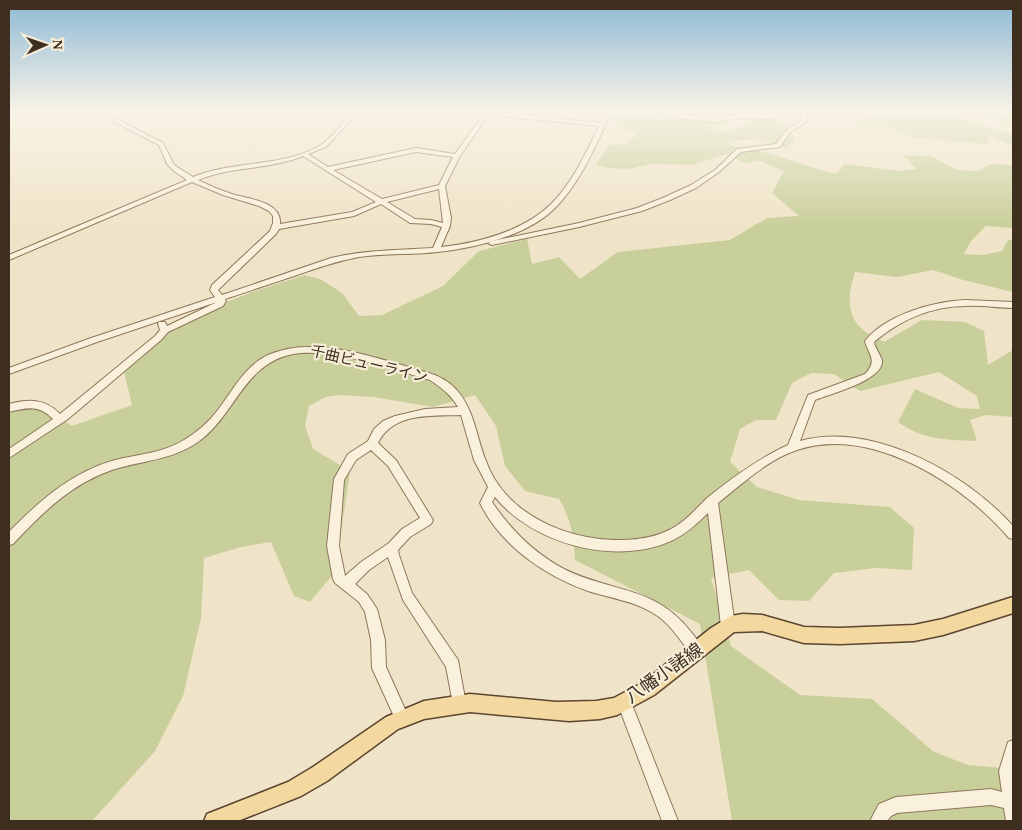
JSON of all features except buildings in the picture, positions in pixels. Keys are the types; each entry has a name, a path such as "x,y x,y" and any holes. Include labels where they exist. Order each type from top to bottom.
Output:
{"main road":[{"name":"八幡小諸線","path":"214,821 234,815 300,785 320,774 402,718 434,708 459,704 481,704 558,713 598,710 616,706 647,690 728,626 743,622 762,623 804,635 840,636 914,633 943,627 1013,605"}],"street":[{"path":"163,150 164,156 169,164 177,171 270,210 277,218 276,227"},
{"path":"9,258 215,171 288,160 314,150"},
{"path":"327,169 416,150 457,156"},
{"path":"436,252 446,226 447,218 442,186 461,150"},
{"path":"436,252 484,240 514,229 545,213 569,186 589,150"},
{"path":"9,371 219,298 351,256 382,252 436,252 643,209 678,194 718,171 738,150 741,150"},
{"path":"303,154 413,221 431,222 446,226"},
{"path":"9,454 97,391 165,330 178,322 220,304 222,301 214,290 215,287 276,227 354,214 380,202 442,186"},
{"path":"792,447 810,398 868,376 876,368 877,360 870,345 870,341 875,336 911,314 949,304 1013,305"},
{"path":"160,318 165,330"},
{"name":"千曲ビューライン","path":"9,540 41,506 66,485 109,467 172,452 197,438 212,426 245,376 266,359 277,354 303,349 327,351 446,383 452,389 465,411 484,471 493,488 518,512 557,534 603,545 639,544 677,532 712,502 760,466 792,447 817,442 843,442 883,448 907,457 966,490 998,515 1013,534"},
{"path":"9,408 37,404 48,409 59,420"},
{"path":"402,718 380,668 378,640 371,609 363,598 339,579 333,546 339,479 352,457 372,444 376,433 398,417 465,411"},
{"path":"346,584 365,566 393,547 406,533 427,520 392,463 372,444"},
{"path":"493,488 486,503 496,519 522,548 564,575 631,597 658,610 672,620 696,651"},
{"path":"712,502 728,626"},
{"path":"393,547 393,555 407,596 453,665 459,704"},
{"path":"624,702 670,821"},
{"path":"1013,747 1007,771 1013,820"},
{"path":"878,821 885,810 896,805 991,797 1010,802"}],"green space":[{"path":"606,150 752,150 830,173 837,173 845,164 899,171 917,169 902,155 931,156 957,170 979,171 990,164 1013,165 1013,228 986,226 971,241 964,254 984,255 1002,251 1008,240 1013,240 1013,292 963,280 933,270 897,277 855,272 851,286 850,309 852,316 861,328 884,342 922,320 965,322 984,331 988,365 1013,350 1013,417 986,415 970,420 977,441 926,436 898,422 915,389 958,408 980,409 977,396 939,372 860,391 834,374 811,373 792,383 776,420 756,420 740,429 730,462 757,487 799,500 890,507 914,528 912,570 876,568 834,573 809,601 779,600 749,570 711,578 731,646 800,695 872,699 934,752 968,765 1013,769 1013,821 732,821 700,624 575,560 571,528 559,499 525,491 505,466 496,426 475,395 433,407 373,397 340,395 326,397 309,406 305,426 313,449 350,471 341,532 334,557 336,571 310,602 294,596 271,542 241,547 204,558 201,618 183,696 155,751 92,821 9,821 9,407 41,405 72,426 132,405 124,372 171,330 216,306 305,275 322,280 342,293 359,316 382,315 443,286 479,251 527,239 532,264 559,257 580,279 618,252 730,240 767,218 799,216 772,193 784,171 757,160 747,164 726,154 693,165 653,164 628,169 595,165"}]}
